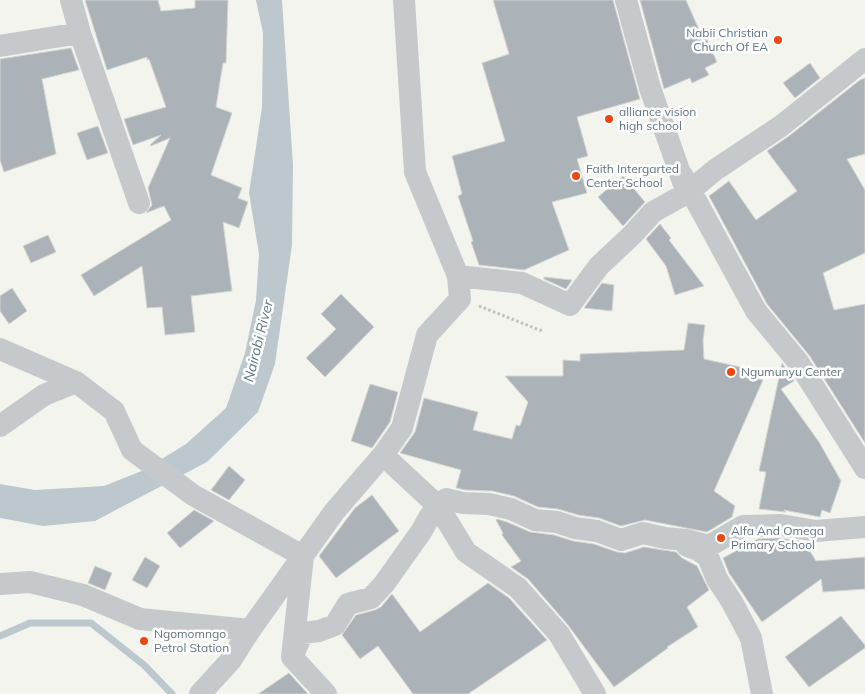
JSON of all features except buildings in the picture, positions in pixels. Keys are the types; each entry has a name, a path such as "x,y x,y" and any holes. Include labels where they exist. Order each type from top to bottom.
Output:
{"street":[{"path":"71,0 80,33 139,203"},
{"path":"200,694 231,660 250,630 334,512 383,455 402,428 427,335 460,299 458,276 415,172 404,0"},
{"path":"626,0 650,88 687,193"},
{"path":"0,46 80,33"},
{"path":"458,276 522,284 570,305 599,266 653,212 687,193 715,170 781,126 865,59"},
{"path":"687,193 682,176 756,311 798,362 865,468"},
{"path":"0,348 76,382 114,411 132,450 193,495 303,556"},
{"path":"0,426 44,395 76,382"},
{"path":"383,455 438,506 466,552 518,588 559,634 595,694"},
{"path":"292,657 303,633 319,631 335,625 348,604 371,598 384,584 438,506 446,500 489,504 511,509 535,520 557,522 575,528 598,531 621,540 644,533 665,538 698,550 708,557 717,579 732,602 751,638 762,694"},
{"path":"665,538 686,540 709,546 742,526 780,525 816,531 865,527"},
{"path":"303,556 292,657 326,694"},
{"path":"0,584 30,582 83,594 140,619 250,630"}],"path":[{"path":"460,299 542,331"}],"water":[{"name":"Nairobi River","path":"256,0 282,0 293,165 292,245 275,364 258,412 207,462 95,521 43,526 0,518 0,484 35,490 104,486 144,470 186,444 226,408 245,353 256,300 259,254 249,193 262,107 263,33"}],"waterway":[{"path":"0,636 30,623 91,623 144,665 172,694"}],"place":[{"name":"Nabii Christian Church Of EA","path":"778,40"},
{"name":"alliance vision high school","path":"609,119"},
{"name":"Faith Intergarted Center School","path":"576,176"},
{"name":"Ngumunyu Center","path":"731,372"},
{"name":"Alfa And Omega Primary School","path":"721,538"},
{"name":"Ngomomngo Petrol Station","path":"144,641"}]}
